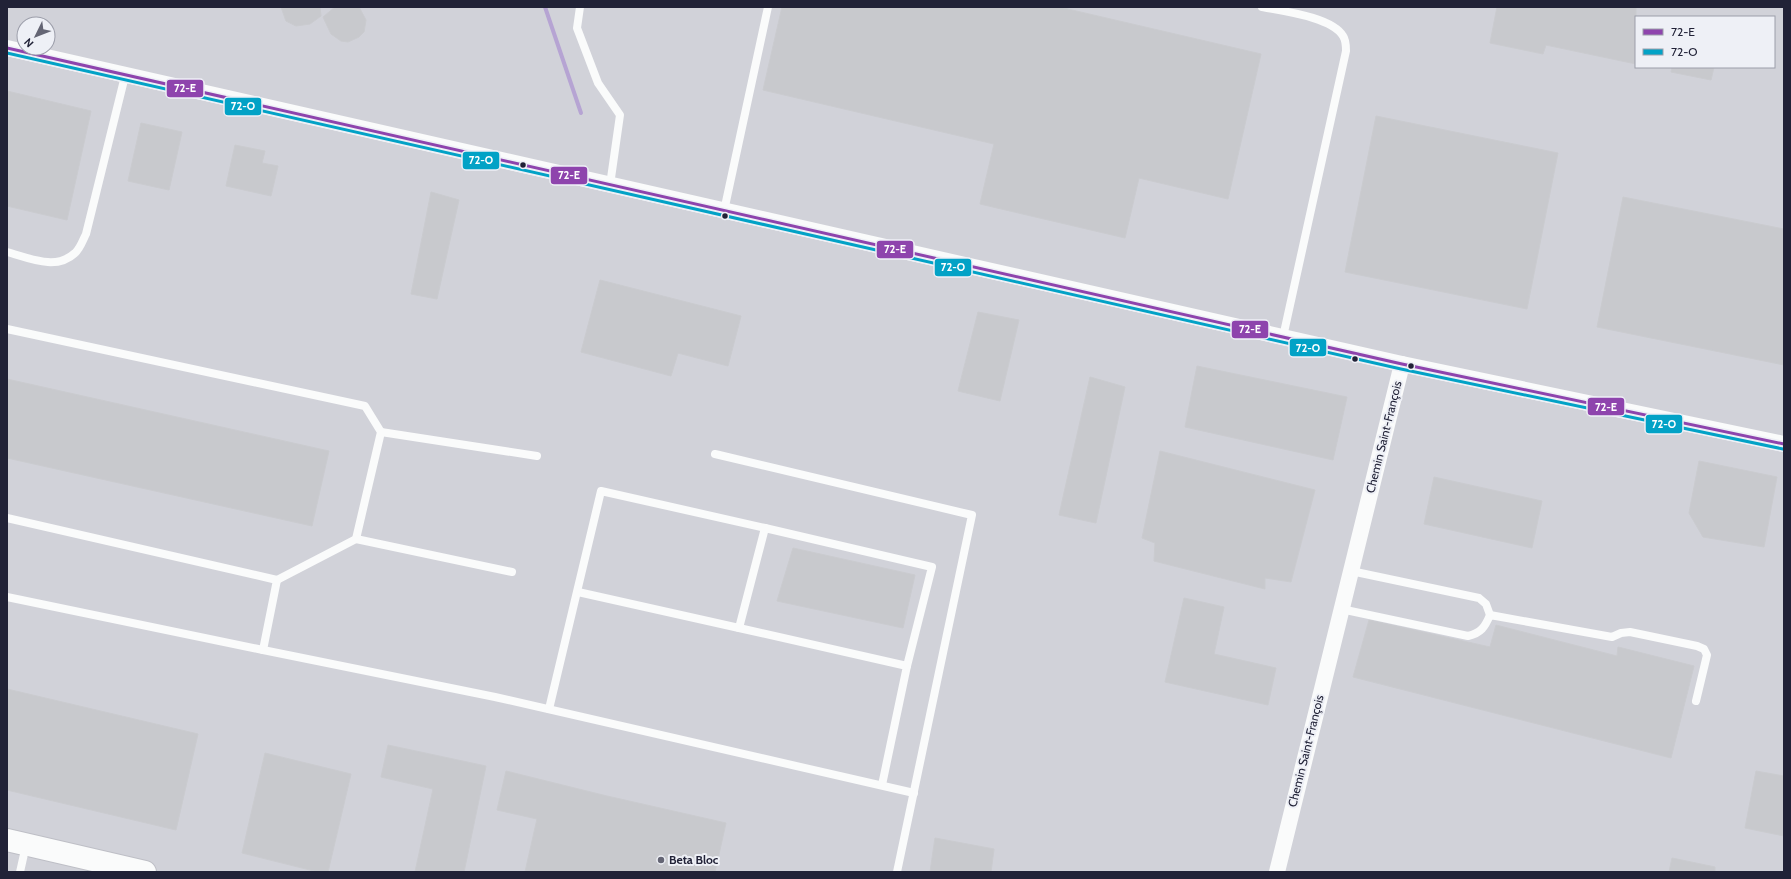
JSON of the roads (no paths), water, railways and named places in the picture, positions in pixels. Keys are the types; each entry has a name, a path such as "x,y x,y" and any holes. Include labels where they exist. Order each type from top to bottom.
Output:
{"street":[{"name":"Chemin Saint-François","path":"7,48 125,76 1402,364 1277,872"},
{"path":"1402,364 1784,444"},
{"path":"17,842 145,872"}],"lane":[{"path":"580,7 578,28 598,82 620,115 610,185"},
{"path":"724,211 768,7"},
{"path":"1262,7 1310,17 1334,26 1344,36 1346,51 1283,337"},
{"path":"7,252 49,263 63,262 76,253 86,234 125,76"},
{"path":"7,328 365,406 381,432 356,539"},
{"path":"381,432 537,456"},
{"path":"715,454 972,515 897,872"},
{"path":"549,709 601,491 765,528 932,567 907,666 882,785"},
{"path":"7,518 277,580 356,539 512,572"},
{"path":"739,628 765,528"},
{"path":"1341,609 1468,636 1477,634 1485,628 1490,615 1486,604 1479,598 1351,572"},
{"path":"263,650 277,580"},
{"path":"578,592 907,666"},
{"path":"7,597 549,709 914,792"},
{"path":"1490,615 1608,636 1630,632 1697,646 1704,650 1707,655 1696,701"},
{"path":"17,842 20,872"}],"waterway":[{"path":"545,7 581,113"}],"place":[{"name":"Beta Bloc","path":"661,860"}]}
